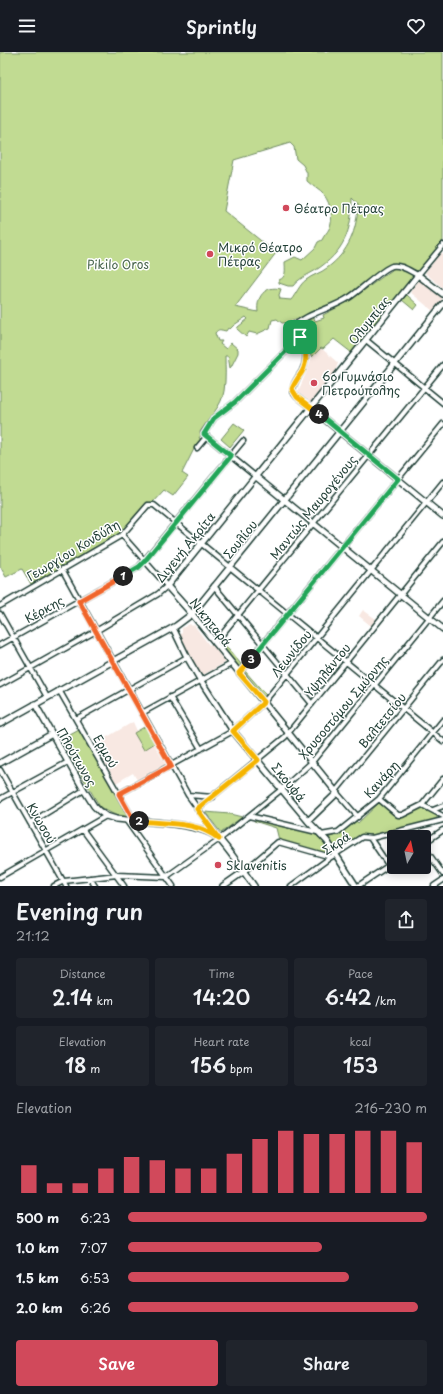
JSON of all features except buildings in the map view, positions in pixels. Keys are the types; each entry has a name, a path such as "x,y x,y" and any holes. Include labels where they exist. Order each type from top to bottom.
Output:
{"street":[{"name":"Ολυμπίας","path":"311,408 443,245"},
{"path":"443,294 418,276 396,266 390,267 350,297 333,307 307,316 291,328 300,337 304,346 305,360 303,369 292,389 297,397 443,516"},
{"name":"Σουλίου","path":"0,724 173,628 192,614 443,304"},
{"path":"197,448 205,435 204,432 214,418 235,402 300,337"},
{"path":"366,340 443,403"},
{"name":"Μαντώς Μαυρογένους","path":"215,643 443,365"},
{"name":"Διγενή Ακρίτα","path":"0,685 96,631 158,594 167,586 311,408"},
{"path":"239,673 443,424"},
{"path":"205,435 443,629"},
{"name":"Κέρκης","path":"0,645 139,567 243,441"},
{"name":"Λεωνίδου","path":"119,794 233,731 264,702 443,482"},
{"name":"Γεωργίου Κονδύλη","path":"0,606 122,535 148,505 154,505 175,523"},
{"path":"175,523 443,741"},
{"name":"Νικηταρά","path":"122,535 144,562 192,614 231,664 358,817"},
{"name":"Υψηλάντου","path":"197,809 289,734 346,661 443,542"},
{"path":"62,569 188,795 254,886"},
{"path":"214,586 312,704"},
{"name":"Χρυσοστόμου Σμύρνης","path":"166,877 249,816 312,762 443,601"},
{"path":"0,614 47,697"},
{"name":"Σκουφά","path":"173,628 187,657 233,731 319,834 327,841 333,856 357,886"},
{"path":"76,719 187,657"},
{"name":"Βαλτετσίου","path":"337,792 443,660"},
{"path":"142,713 231,664"},
{"name":"Ερμού","path":"59,690 134,821"},
{"path":"170,697 201,749"},
{"name":"Πλούτωνος","path":"35,704 96,809 106,816"},
{"name":"Κανάρη","path":"319,834 338,832 379,799 443,720"},
{"path":"0,763 52,734"},
{"path":"0,799 68,762"},
{"name":"Κνωσού","path":"0,770 66,886"},
{"path":"379,799 400,815 422,805 443,779"},
{"path":"30,823 84,790"},
{"path":"308,821 337,792"},
{"path":"188,795 213,797"},
{"path":"422,805 443,816"},
{"path":"433,810 443,806"},
{"path":"0,877 106,816 112,819 196,827 207,831 219,839"},
{"path":"249,816 319,834"},
{"path":"126,820 173,886"},
{"name":"Σκρά","path":"291,886 362,837 370,838 443,820"},
{"path":"82,830 124,886"},
{"path":"431,838 443,830"},
{"path":"370,838 387,863"},
{"path":"223,886 243,872 278,842 333,856"},
{"path":"431,857 443,874"},
{"path":"357,886 387,867"},
{"path":"54,886 64,881 117,875 166,877"},
{"path":"90,878 95,886"},
{"path":"434,886 443,880"}],"shaded area":[{"path":"441,252 443,254 443,288 425,273"},
{"path":"419,280 443,298 433,311 410,292"},
{"name":"6ο Γυμνάσιο Πετρούπολης","path":"321,348 338,363 335,372 311,404 298,393 312,357"},
{"path":"363,610 376,619 371,626 359,616"},
{"path":"190,624 192,626 194,625 209,645 211,644 226,662 203,675 200,675 180,635 182,633 182,628"},
{"path":"133,722 137,731 146,726 167,764 137,780 133,773 116,783 95,744"}],"green space":[{"name":"Pikilo Oros","path":"0,52 443,52 443,241 352,353 334,339 323,349 321,348 312,357 297,331 303,322 314,318 315,321 324,318 323,315 349,301 392,270 395,265 330,306 285,323 282,323 277,319 272,320 270,328 257,334 249,332 246,337 237,329 248,319 246,317 230,329 228,328 226,331 218,330 215,333 218,341 222,341 220,344 226,349 231,343 238,349 238,353 230,368 228,356 225,356 225,382 223,397 218,407 200,432 201,435 199,438 201,439 194,449 182,473 188,477 173,496 164,490 152,503 147,502 118,534 31,584 22,569 6,577 0,566","holes":["290,143 294,147 296,159 303,165 307,173 307,181 322,193 330,207 331,225 322,240 318,242 315,248 302,260 295,257 285,262 284,275 282,279 279,280 279,283 293,286 298,281 326,263 340,248 348,231 352,210 352,198 358,204 354,231 346,248 335,262 325,270 304,282 291,300 280,299 279,295 281,289 275,288 266,291 260,297 258,302 258,312 235,307 276,253 224,211 234,160"]},
{"path":"407,295 418,305 414,310 402,300"},
{"path":"234,423 244,430 230,447 221,439"},
{"path":"222,639 223,643 241,664 240,667 238,667 219,644"},
{"path":"245,671 266,695 265,697 262,698 243,674"},
{"path":"146,726 155,743 144,750 134,733"},
{"path":"79,730 129,817 113,814 100,807 61,740"},
{"path":"380,802 399,818 422,807 437,815 437,819 396,830 387,830 387,832 374,836 362,835 336,852 328,838 338,834 355,820 358,823"},
{"path":"205,812 230,814 242,817 221,833"},
{"path":"255,819 311,832 324,843 330,852 329,855 282,842 279,840 276,828 254,821"}],"place":[{"name":"Θέατρο Πέτρας","path":"286,208"},
{"name":"Μικρό Θέατρο Πέτρας","path":"210,254"},
{"name":"6ο Γυμνάσιο Πετρούπολης","path":"314,383"},
{"name":"Sklavenitis","path":"218,865"}],"route":[{"path":"300,337 306,354 302,371 292,389 293,393 398,479 239,673 264,702 233,731 258,760 197,809 219,839 215,835 196,827 134,821 119,794 171,766 79,601 139,567 144,562 231,456 204,434 204,432 214,418 235,402 300,337"}]}
